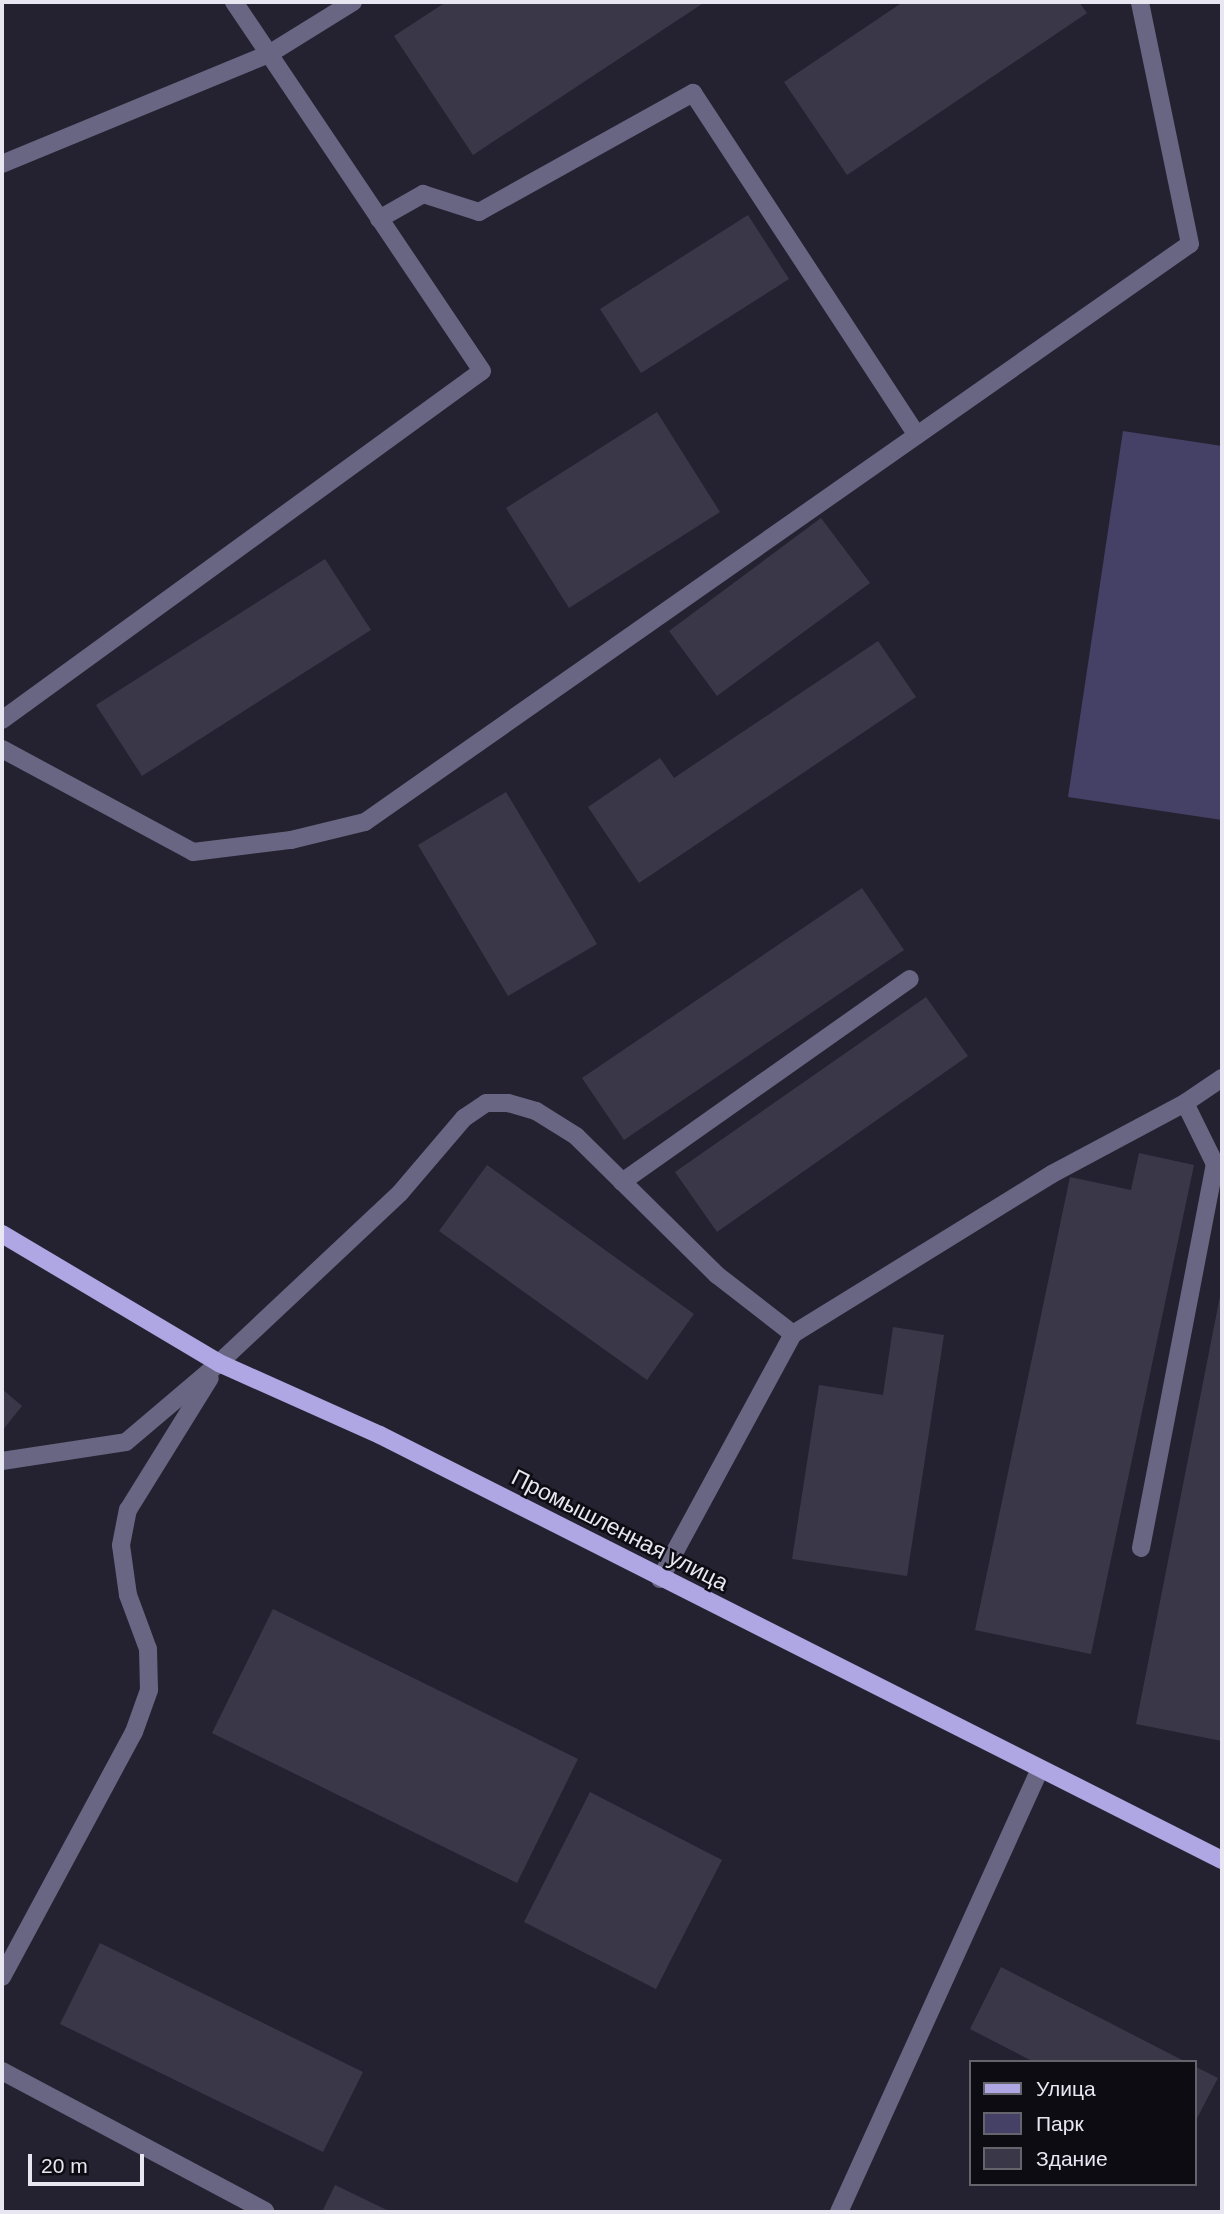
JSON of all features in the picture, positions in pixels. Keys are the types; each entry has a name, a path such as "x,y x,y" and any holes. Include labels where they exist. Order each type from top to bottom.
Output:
{"main road":[{"name":"Промышленная улица","path":"2,1234 219,1363 380,1435 1222,1860"}],"lane":[{"path":"2,720 482,371 234,2"},
{"path":"2,164 269,54 353,2"},
{"path":"2,749 193,852 291,840 365,822 1190,244 1140,2"},
{"path":"379,219 423,194 479,212 692,93 917,435"},
{"path":"622,1182 910,979"},
{"path":"660,1578 793,1334 1052,1174 1185,1103 1222,1079"},
{"path":"2,1461 125,1442 219,1363 400,1193 464,1118 486,1103 508,1102 537,1111 576,1136 717,1275 793,1334"},
{"path":"1141,1548 1214,1164 1185,1103"},
{"path":"2,1978 134,1732 145,1701 148,1649 128,1595 121,1545 128,1510 219,1363"},
{"path":"839,2212 1040,1769"},
{"path":"2,2071 265,2211"}],"green space":[{"path":"1123,431 1222,446 1222,820 1068,797"}],"building":[{"path":"446,2 705,2 473,155 394,36"},
{"path":"903,2 1079,2 1087,13 847,175 784,82"},
{"path":"748,215 789,279 641,373 600,309"},
{"path":"657,412 720,512 569,608 506,508"},
{"path":"821,518 870,583 717,696 669,631"},
{"path":"325,559 371,630 142,776 96,705"},
{"path":"878,641 916,697 639,883 588,807 660,758 674,778"},
{"path":"506,792 597,944 508,996 418,845"},
{"path":"862,888 904,950 624,1140 582,1078"},
{"path":"926,997 968,1056 717,1232 675,1172"},
{"path":"1139,1153 1194,1165 1091,1654 975,1630 1070,1177 1131,1190"},
{"path":"487,1165 694,1314 647,1380 439,1231"},
{"path":"1222,1291 1222,1741 1136,1724"},
{"path":"893,1327 944,1335 907,1576 792,1559 819,1385 883,1395"},
{"path":"2,1389 22,1406 2,1431"},
{"path":"273,1609 578,1759 517,1883 212,1733"},
{"path":"590,1792 722,1860 656,1989 524,1922"},
{"path":"100,1943 363,2072 323,2152 60,2024"},
{"path":"1001,1967 1182,2060 1030,2060 970,2029"},
{"path":"1196,2067 1218,2078 1196,2120"},
{"path":"335,2185 391,2212 322,2212"}]}
